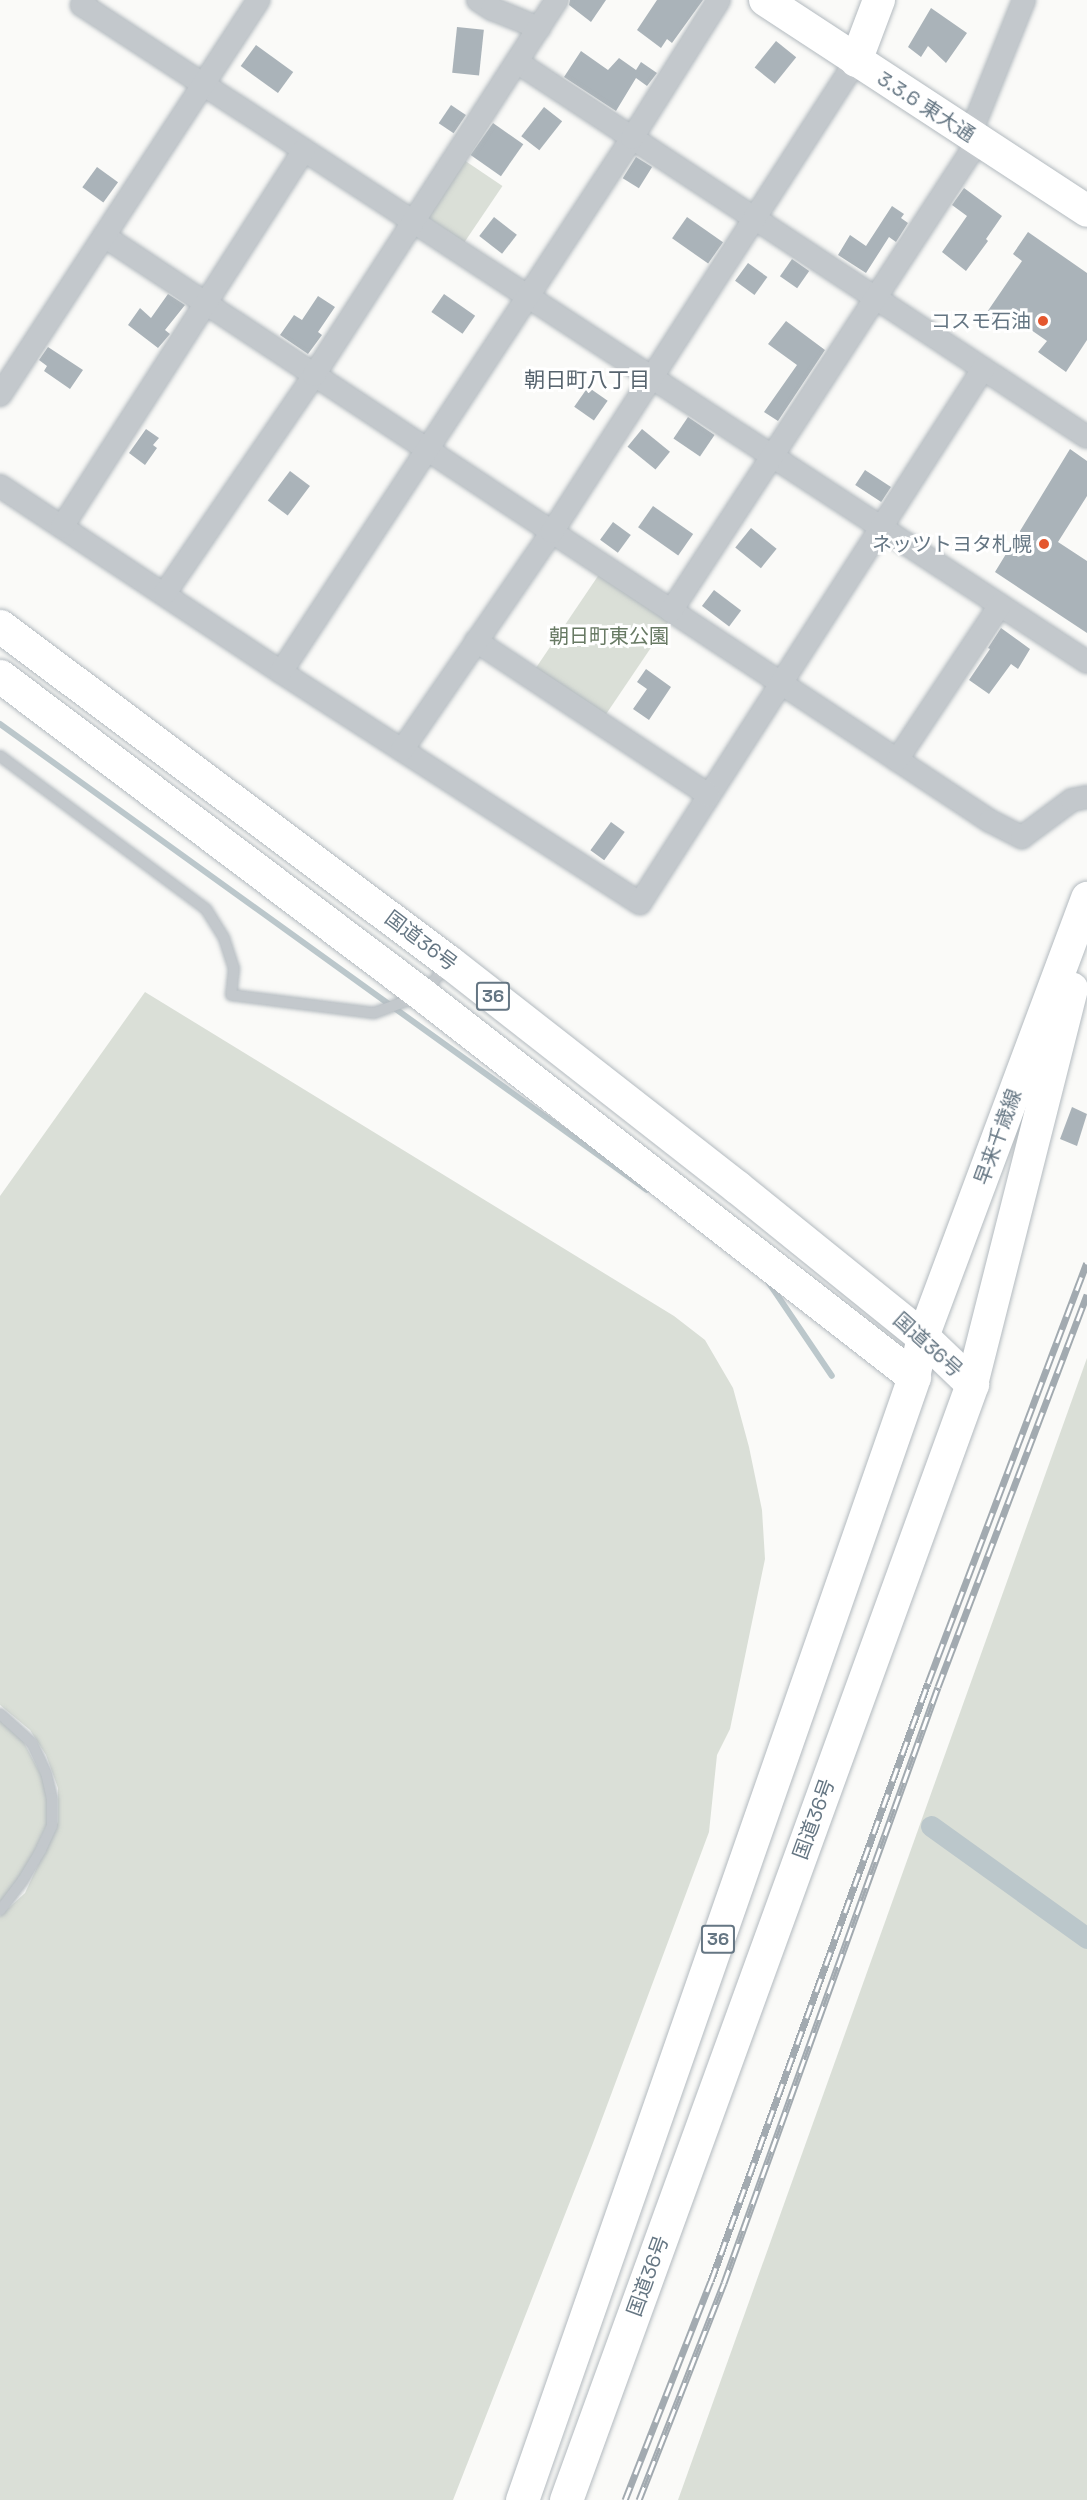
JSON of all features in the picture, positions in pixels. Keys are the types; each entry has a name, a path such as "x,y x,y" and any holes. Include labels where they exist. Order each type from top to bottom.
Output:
{"highway":[{"name":"国道36号","path":"0,626 448,962 737,1186 923,1337 972,1384 566,2500"},
{"name":"国道36号","path":"0,676 423,995 914,1377 522,2500"},
{"path":"914,1377 972,1384"}],"main road":[{"name":"3.3.6 東大通","path":"765,0 974,138 1085,205"},
{"path":"856,61 879,0"},
{"name":"早来千歳線","path":"914,1377 923,1337 1087,898"},
{"name":"早来千歳線","path":"972,1384 1087,928"}],"street":[{"path":"85,0 82,5 1087,662"},
{"path":"0,395 258,0"},
{"path":"478,0 492,9 539,28"},
{"path":"165,593 314,375 557,0"},
{"path":"281,672 632,138 719,0"},
{"path":"671,610 774,457 974,138 1024,0"},
{"path":"402,750 552,532 856,61"},
{"path":"517,62 1087,437"},
{"path":"62,526 304,150"},
{"path":"104,236 990,821 1022,837 1072,800 1087,797"},
{"path":"0,486 165,593 281,672 640,903 983,369"},
{"path":"897,760 1000,605"},
{"path":"476,641 709,795"}],"lane":[{"path":"0,756 206,909 224,938 234,968 231,995 374,1013 423,995 448,962"},
{"path":"0,1714 32,1743 46,1773 52,1798 52,1826 41,1850 23,1880 0,1910"}],"green space":[{"path":"461,158 502,186 464,242 423,214"},
{"name":"朝日町東公園","path":"600,573 670,620 605,715 536,668"},
{"path":"145,992 674,1316 705,1340 733,1388 749,1447 762,1510 765,1559 730,1729 717,1755 709,1832 593,2143 453,2500 0,2500 0,1916 25,1893 58,1822 58,1788 46,1755 30,1730 0,1705 0,1196"},
{"path":"1087,1358 1087,2500 678,2500"},
{"path":"0,1720 22,1739 45,1782 49,1820 29,1863 0,1904"}],"building":[{"path":"570,0 606,0 591,22 569,5"},
{"path":"657,0 703,0 672,43 667,39 661,48 637,30"},
{"path":"931,8 967,33 946,63 928,46 921,57 908,47"},
{"path":"457,27 484,30 479,76 452,73"},
{"path":"776,41 796,57 775,84 755,67"},
{"path":"256,45 293,72 278,93 241,66"},
{"path":"581,51 608,70 619,58 636,70 641,62 657,73 647,86 636,78 616,111 564,77"},
{"path":"451,105 466,115 454,133 439,123"},
{"path":"544,107 562,121 539,150 521,136"},
{"path":"493,123 523,144 501,176 471,155"},
{"path":"636,157 652,167 639,188 623,178"},
{"path":"97,167 118,182 103,203 82,187"},
{"path":"964,188 1002,216 986,239 988,241 966,271 942,252 967,216 952,205"},
{"path":"892,206 904,214 901,218 908,223 896,242 889,237 866,273 838,255 850,235 866,246"},
{"path":"494,217 517,235 502,254 479,236"},
{"path":"687,217 723,242 708,264 672,238"},
{"path":"1028,232 1087,273 1087,340 1066,372 1038,352 1047,341 1008,314 997,330 983,318 1022,261 1013,254"},
{"path":"792,259 809,271 797,288 780,276"},
{"path":"748,263 767,277 754,295 735,281"},
{"path":"168,294 185,305 165,330 170,334 158,348 128,325 140,308 151,318"},
{"path":"444,294 475,316 463,334 431,312"},
{"path":"318,296 335,307 318,332 322,335 308,354 280,335 294,315 302,320"},
{"path":"786,321 825,350 778,421 764,412 797,365 768,344"},
{"path":"48,347 83,370 70,389 44,371 47,366 39,360"},
{"path":"588,387 608,401 594,420 574,407"},
{"path":"688,417 715,435 700,456 673,439"},
{"path":"146,429 159,438 153,445 157,448 145,465 129,453"},
{"path":"642,429 670,452 656,470 628,447"},
{"path":"1070,449 1087,461 1087,496 1058,542 1087,561 1087,633 995,572"},
{"path":"865,470 891,487 881,502 855,485"},
{"path":"290,471 310,486 288,516 268,501"},
{"path":"653,506 693,534 678,555 638,527"},
{"path":"613,522 631,535 618,553 600,540"},
{"path":"751,528 777,549 761,568 735,547"},
{"path":"714,590 741,610 729,626 702,606"},
{"path":"1001,628 1030,649 1018,669 1011,664 989,694 969,680"},
{"path":"646,669 671,687 649,720 633,709 647,689 637,682"},
{"path":"611,822 625,832 604,860 590,850"},
{"path":"1072,1107 1087,1114 1077,1146 1060,1139"}],"waterway":[{"path":"0,724 647,1190"},
{"path":"769,1283 832,1376"},
{"path":"931,1826 1087,1938"}],"railway":[{"path":"625,2500 711,2281 928,1683 1087,1263"},
{"path":"639,2500 724,2283 938,1687 1087,1294"}],"place":[{"name":"コスモ石油","path":"1043,321"},
{"name":"ネッツトヨタ札幌","path":"1044,544"}],"district":[{"name":"朝日町八丁目","path":"587,380"}]}
